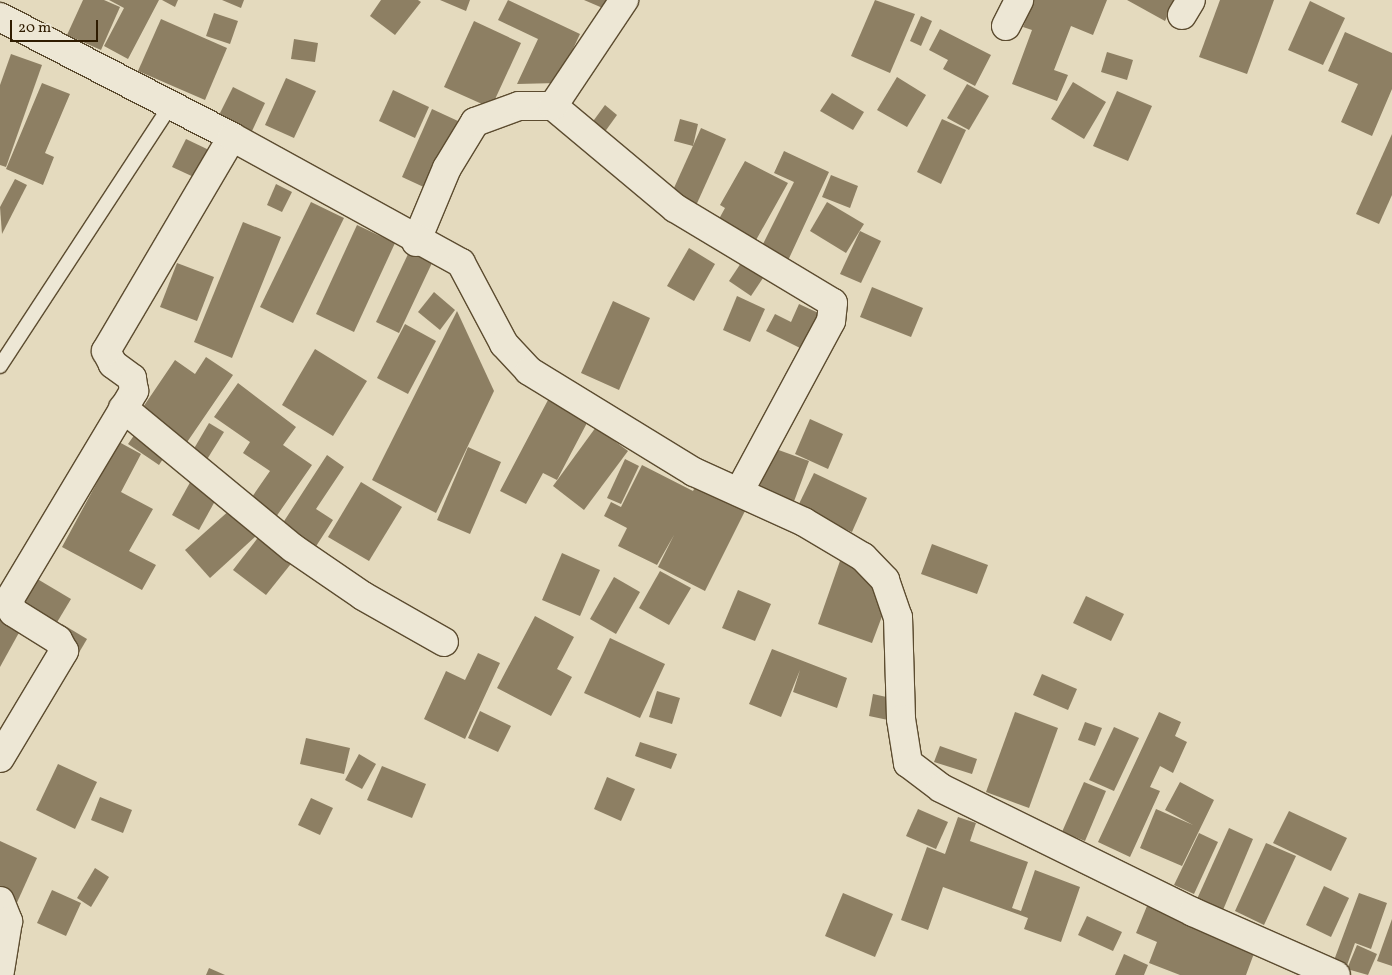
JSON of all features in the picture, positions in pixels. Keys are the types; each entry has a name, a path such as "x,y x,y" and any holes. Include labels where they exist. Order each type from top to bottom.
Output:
{"street":[{"path":"553,106 624,0"},
{"path":"1006,26 1019,0"},
{"path":"0,17 232,137 416,242 461,263 504,344 529,371 613,426 863,557 885,580 898,617 900,719 908,763 941,788 993,817 1336,975"},
{"path":"416,242 446,168 475,122 518,106 553,106 675,208 833,303 831,321 739,492"},
{"path":"0,758 64,651 58,640 13,612 9,600 123,408 135,383 106,358 106,351 232,137"},
{"path":"123,408 293,548 363,596 444,642"},
{"path":"0,901 8,922 0,971"}],"lane":[{"path":"0,366 170,105"}],"building":[{"path":"83,0 104,0 120,7 101,50 67,35"},
{"path":"109,0 159,0 128,59 104,46 124,8"},
{"path":"162,0 178,0 175,7"},
{"path":"222,0 244,0 241,8"},
{"path":"381,0 418,0 421,2 395,35 370,16"},
{"path":"440,0 470,0 466,11"},
{"path":"508,0 580,34 557,83 517,84 538,39 498,20"},
{"path":"584,0 609,0 605,9"},
{"path":"875,0 915,14 890,73 851,56"},
{"path":"1034,0 1107,0 1093,35 1071,26 1054,70 1068,75 1057,101 1012,84 1032,30 1023,27"},
{"path":"1127,0 1175,0 1165,21"},
{"path":"1220,0 1274,0 1247,74 1199,57"},
{"path":"1310,1 1345,18 1323,65 1288,50"},
{"path":"214,13 238,21 230,44 206,36"},
{"path":"921,16 932,21 921,46 910,41"},
{"path":"161,19 227,48 205,100 138,71"},
{"path":"474,21 521,43 491,108 444,87"},
{"path":"940,29 991,55 975,86 943,69 948,60 929,50"},
{"path":"1345,32 1392,53 1392,89 1372,136 1341,122 1358,84 1328,71"},
{"path":"294,39 318,43 315,62 291,59"},
{"path":"1107,52 1133,60 1127,80 1101,72"},
{"path":"11,54 42,65 6,167 0,165 0,85"},
{"path":"897,77 926,95 907,127 877,110"},
{"path":"286,78 316,91 294,138 265,125"},
{"path":"1073,82 1106,102 1084,139 1051,119"},
{"path":"42,83 70,94 45,153 54,157 43,185 6,169"},
{"path":"967,84 989,96 969,130 947,118"},
{"path":"233,87 265,103 252,131 219,115"},
{"path":"393,90 429,107 415,138 379,121"},
{"path":"1117,91 1152,106 1128,161 1093,146"},
{"path":"832,93 864,112 853,130 820,111"},
{"path":"605,105 617,115 604,133 591,124"},
{"path":"432,109 458,121 428,189 402,177"},
{"path":"680,119 698,124 693,146 674,141"},
{"path":"942,119 966,130 941,184 917,172"},
{"path":"701,128 726,139 694,210 669,199"},
{"path":"1392,134 1392,195 1379,224 1356,214"},
{"path":"186,139 209,150 196,178 172,167"},
{"path":"784,151 829,172 785,267 758,254 794,182 774,173"},
{"path":"745,161 788,183 751,249 714,228 725,208 720,205"},
{"path":"831,175 858,186 850,208 822,197"},
{"path":"15,179 27,185 2,234 0,207"},
{"path":"276,184 292,192 282,212 267,205"},
{"path":"311,202 344,218 293,323 260,307"},
{"path":"827,202 864,224 846,253 810,231"},
{"path":"243,222 281,237 232,358 194,342"},
{"path":"357,225 395,243 354,332 316,314"},
{"path":"860,231 881,241 861,283 840,274"},
{"path":"689,248 715,264 694,301 667,286"},
{"path":"409,252 432,263 399,333 376,322"},
{"path":"177,263 214,277 197,321 160,307"},
{"path":"741,263 763,278 751,296 729,281"},
{"path":"872,287 923,308 911,337 860,317"},
{"path":"434,292 455,310 440,330 418,312"},
{"path":"737,296 765,309 750,342 723,330"},
{"path":"613,301 650,318 619,390 581,373"},
{"path":"799,304 825,316 808,352 766,331 775,314 791,322"},
{"path":"457,311 494,391 436,513 372,480"},
{"path":"405,324 436,341 408,394 377,378"},
{"path":"315,349 367,381 333,436 282,405"},
{"path":"206,357 233,375 181,451 172,445 159,465 128,444 142,424 135,419 175,360 195,374"},
{"path":"238,383 296,427 283,445 312,465 269,527 243,510 270,471 243,453 250,442 214,417"},
{"path":"548,400 588,421 557,480 543,473 526,504 500,491"},
{"path":"810,419 843,434 828,469 795,454"},
{"path":"209,423 224,432 206,461 192,452"},
{"path":"596,427 628,451 584,510 553,486"},
{"path":"119,442 141,454 121,492 153,509 129,551 156,565 142,590 62,547"},
{"path":"468,447 501,462 470,534 437,520"},
{"path":"773,448 809,461 793,504 758,491"},
{"path":"327,455 344,467 316,509 333,520 311,554 277,532"},
{"path":"625,459 639,466 621,504 607,498"},
{"path":"642,465 693,491 702,474 751,499 705,591 658,567 674,535 657,565 618,546 627,528 604,516 611,502 621,507"},
{"path":"198,468 225,483 199,530 172,515"},
{"path":"814,473 867,498 852,532 797,508"},
{"path":"361,482 402,507 369,561 328,537"},
{"path":"231,509 256,536 210,578 185,550"},
{"path":"260,535 294,560 266,595 233,570"},
{"path":"932,544 988,565 977,594 921,574"},
{"path":"562,553 600,570 580,616 542,600"},
{"path":"841,558 863,566 887,603 872,643 818,624"},
{"path":"660,571 691,588 669,625 639,608"},
{"path":"34,577 71,599 47,639 10,617"},
{"path":"614,577 640,592 616,634 590,619"},
{"path":"738,590 771,604 755,641 722,628"},
{"path":"1086,596 1124,614 1111,641 1073,623"},
{"path":"535,616 574,637 557,669 572,677 551,716 497,688"},
{"path":"0,618 21,629 0,667"},
{"path":"62,624 87,639 77,656 52,641"},
{"path":"610,638 665,664 640,718 584,693"},
{"path":"772,649 847,678 837,708 793,692 800,670 781,717 749,704"},
{"path":"478,653 500,663 465,739 424,719 446,671 465,680"},
{"path":"1042,674 1077,689 1068,710 1033,695"},
{"path":"657,691 680,698 672,724 649,717"},
{"path":"873,694 891,698 888,720 869,716"},
{"path":"480,711 511,726 498,752 468,738"},
{"path":"1015,712 1058,728 1029,808 986,792"},
{"path":"1159,712 1181,722 1175,736 1187,742 1173,773 1160,766 1150,787 1160,791 1130,857 1098,842"},
{"path":"1085,722 1102,728 1095,746 1078,740"},
{"path":"1114,727 1139,738 1114,791 1089,780"},
{"path":"306,738 350,748 344,774 300,764"},
{"path":"640,742 677,754 671,769 635,756"},
{"path":"940,746 977,759 972,774 934,762"},
{"path":"359,754 376,764 362,789 345,780"},
{"path":"58,764 97,782 75,829 36,810"},
{"path":"382,766 426,784 412,818 367,800"},
{"path":"607,777 635,789 621,821 594,809"},
{"path":"1084,782 1106,791 1085,841 1062,832"},
{"path":"1180,782 1214,800 1182,866 1140,848 1156,809 1193,825 1165,810"},
{"path":"100,797 132,810 123,833 91,820"},
{"path":"311,798 333,808 320,835 298,825"},
{"path":"918,809 948,822 936,849 906,836"},
{"path":"1289,811 1347,838 1331,871 1273,843"},
{"path":"958,817 976,823 970,841 1028,862 1012,908 1021,911 1035,870 1080,887 1061,942 1024,929 1028,918 943,887 928,930 901,920 927,847 945,854"},
{"path":"1229,828 1253,839 1223,910 1197,899"},
{"path":"1199,833 1218,842 1194,894 1174,885"},
{"path":"0,841 37,858 15,907 0,900"},
{"path":"1266,843 1296,856 1264,925 1235,911"},
{"path":"95,868 109,877 91,907 77,898"},
{"path":"1324,886 1349,898 1331,937 1306,925"},
{"path":"52,890 81,903 66,936 37,923"},
{"path":"843,893 893,914 875,957 825,936"},
{"path":"1359,893 1387,903 1371,949 1355,943 1346,968 1333,963"},
{"path":"1147,906 1256,948 1246,975 1180,975 1149,963 1157,942 1136,933"},
{"path":"1087,916 1122,932 1113,951 1078,935"},
{"path":"1392,919 1392,966 1377,961"},
{"path":"1357,945 1377,954 1368,975 1347,969"},
{"path":"1124,954 1148,965 1144,975 1115,975"},
{"path":"209,968 225,975 206,975"}]}
